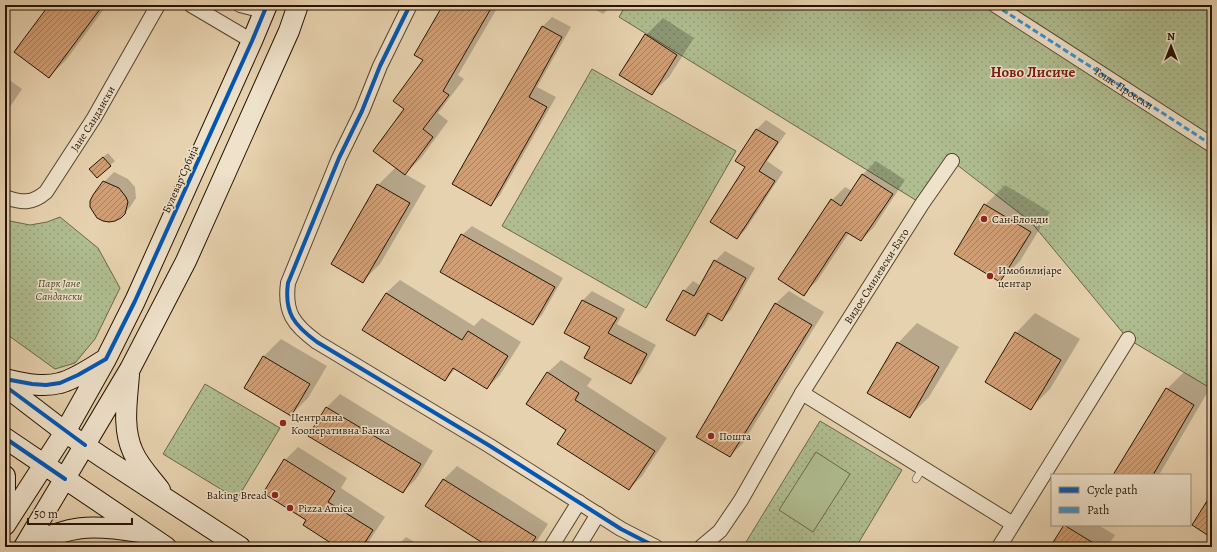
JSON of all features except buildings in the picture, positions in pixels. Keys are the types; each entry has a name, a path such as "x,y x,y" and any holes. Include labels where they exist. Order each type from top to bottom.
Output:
{"street":[{"name":"Јане Сандански","path":"5,198 26,202 39,198 46,192 94,118 158,5"},
{"path":"191,5 252,41"},
{"path":"240,5 266,8"},
{"path":"25,547 130,369 186,261 289,31 298,5"},
{"path":"410,5 380,66 362,111 339,158 288,283 286,297 289,311 300,329 318,342 490,446 621,529 656,547"},
{"name":"Тоше Проески","path":"994,5 1212,145"},
{"name":"Булевар Србија","path":"5,525 45,465 106,359 135,300 266,8"},
{"name":"Видое Смилевски-Бато","path":"701,547 720,531 741,500 802,392 922,204 952,161"},
{"path":"999,547 1128,339"},
{"path":"5,379 32,384 46,385 60,383 78,376 106,359"},
{"path":"130,369 126,422 128,437 133,452 144,469 170,502"},
{"path":"5,386 65,432 240,547"},
{"path":"802,392 919,474 1013,524"},
{"path":"5,438 166,547"},
{"path":"5,476 5,510"},
{"path":"551,547 579,502"},
{"path":"578,547 598,514"},
{"path":"25,547 44,538 76,528 110,528 145,533"}],"green space":[{"path":"626,5 1212,5 1212,389 1128,339 1031,222 952,161 922,204 619,17"},
{"path":"592,69 736,151 646,308 502,226"},
{"name":"Парк Јане Сандански","path":"60,217 98,248 120,288 95,339 75,363 55,369 5,333 5,220 30,225 47,222"},
{"path":"205,384 280,428 237,499 163,454"},
{"path":"820,421 902,470 856,547 743,547"},
{"path":"816,452 850,474 813,532 779,510"}],"marked path":[{"path":"995,5 1212,145"}],"cycle path":[{"path":"5,379 32,384 46,385 60,383 78,375 106,359 135,301 267,5"},
{"path":"410,5 380,66 362,111 339,158 288,283 288,302 292,317 302,330 317,342 490,446 621,529 656,547"},
{"path":"5,386 85,445"},
{"path":"5,438 65,479"}],"place":[{"name":"Сан Блонди","path":"984,219"},
{"name":"Имобилијаре центар","path":"990,276"},
{"name":"Централна Кооперативна Банка","path":"283,423"},
{"name":"Пошта","path":"711,436"},
{"name":"Baking Bread","path":"275,495"},
{"name":"Pizza Amica","path":"290,508"}],"district":[{"name":"Ново Лисиче","path":"1033,72"}]}
